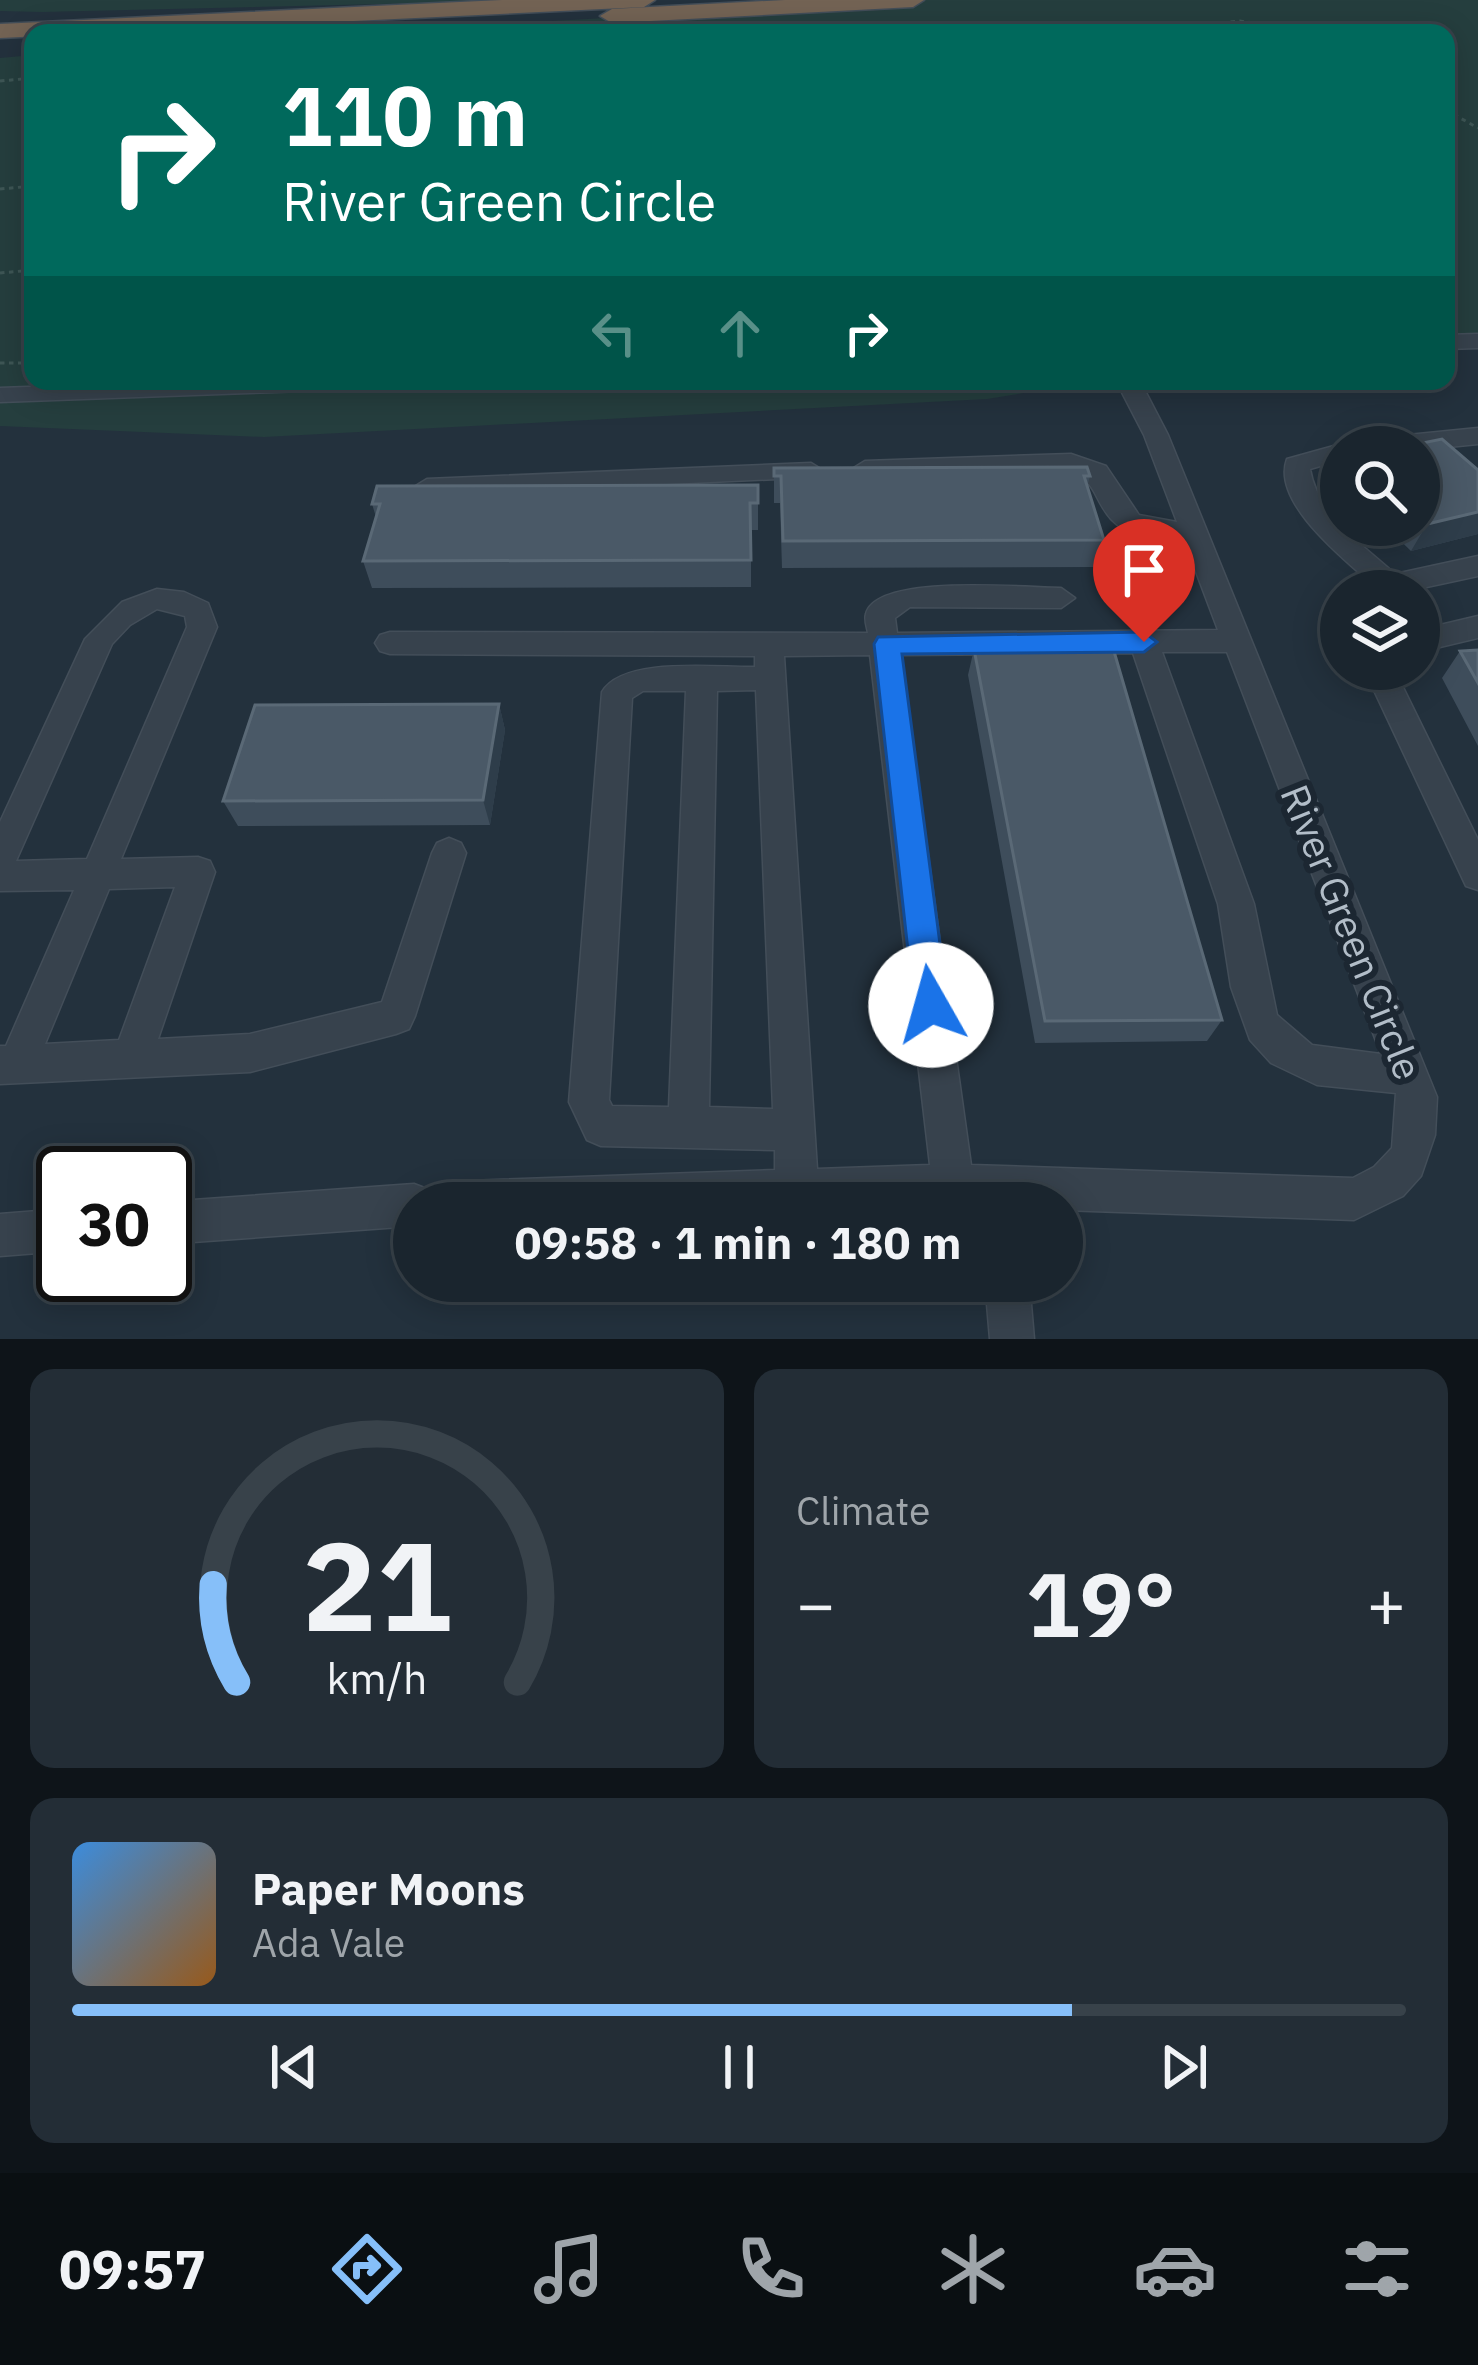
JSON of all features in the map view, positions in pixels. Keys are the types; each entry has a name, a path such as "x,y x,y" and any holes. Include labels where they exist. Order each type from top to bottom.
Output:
{"highway":[{"path":"148,24 644,0"},
{"path":"480,24 913,0"},
{"path":"0,14 402,12"}],"street":[{"path":"0,395 139,390"},
{"name":"River Green Circle","path":"1083,1196 1354,1199 1394,1182 1416,1147 1418,1097 1156,436 1133,390"},
{"path":"1440,440 1478,436"},
{"path":"1320,458 1296,465 1297,484 1320,519"},
{"path":"415,488 1071,462 1097,472 1130,521 1149,529 1194,532"},
{"path":"1346,546 1369,570"},
{"path":"1440,575 1478,566"},
{"path":"953,1182 888,644 880,614 904,597 1061,598"},
{"path":"0,859 100,639 131,607 152,599 186,601 198,610 202,627 101,874 8,1065 250,1053 396,1016 449,853"},
{"path":"1440,636 1478,627"},
{"path":"794,1130 601,1126 589,1102 617,692 638,680 702,680 770,662 888,644 1238,641"},
{"path":"1144,642 1168,718 1197,784 1242,928 1242,959 1266,1034 1302,1064 1339,1072 1408,1074"},
{"path":"391,643 770,662"},
{"path":"770,662 797,1182"},
{"path":"688,1127 702,680"},
{"path":"1389,690 1478,875"},
{"path":"0,876 199,872 131,1061"},
{"path":"192,1221 393,1207"},
{"path":"0,1235 36,1232"},
{"path":"1009,1302 1012,1339"}],"path":[{"path":"1218,24 1254,24"}],"green space":[{"path":"0,0 555,0 42,12 0,11"},
{"path":"924,0 1478,0 1478,335 1455,336 1455,24 500,24"},
{"path":"24,56 24,390 1042,390 987,399 264,437 0,426 0,58"}],"building":[{"path":"1440,439 1478,470 1478,512 1440,521"},
{"path":"1087,467 1090,476 1084,476 1104,540 783,541 781,476 774,476 774,468"},
{"path":"758,485 758,503 750,503 751,560 363,561 380,504 372,504 377,486"},
{"path":"1113,648 1222,1020 1045,1021 974,649"},
{"path":"1478,650 1478,683 1460,651"},
{"path":"499,704 483,800 223,801 255,705"}],"route":[{"path":"931,1005 888,644 1144,642"}]}
